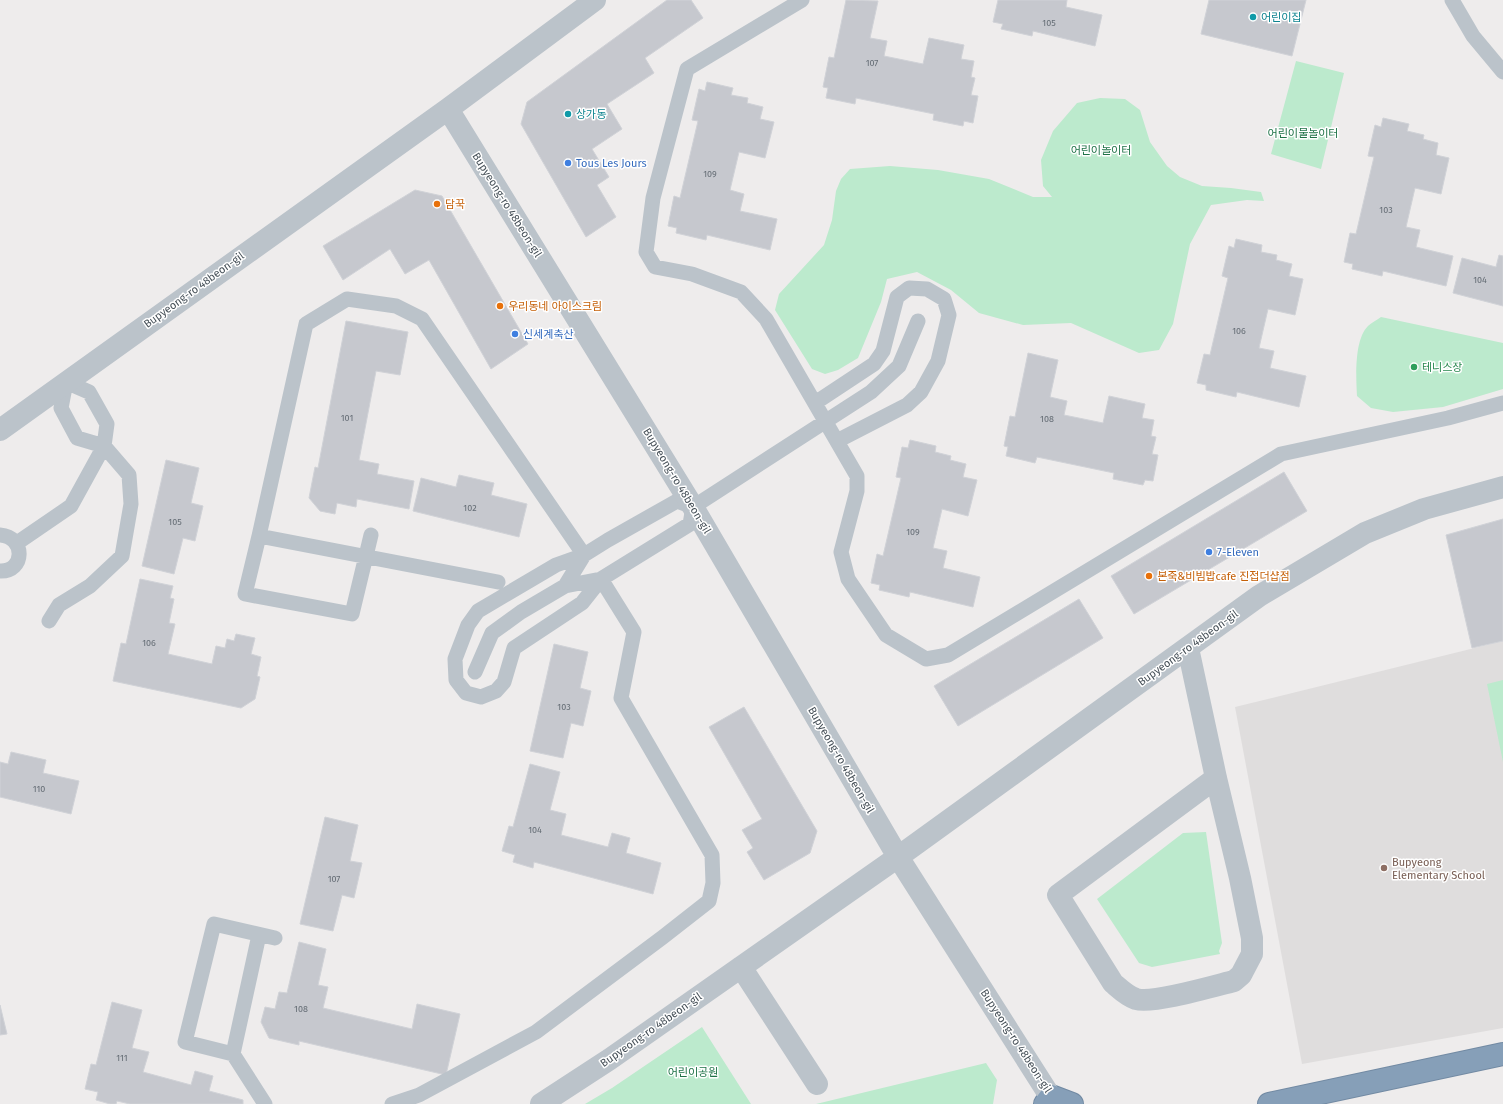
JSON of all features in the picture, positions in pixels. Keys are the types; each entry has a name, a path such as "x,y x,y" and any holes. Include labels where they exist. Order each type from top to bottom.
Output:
{"highway":[{"path":"1270,1104 1503,1054"},
{"path":"1050,1101 1072,1104"}],"street":[{"name":"Bupyeong-ro 48beon-gil","path":"0,430 448,109 595,0"},
{"name":"Bupyeong-ro 48beon-gil","path":"448,109 693,507 898,857 1050,1101"},
{"name":"Bupyeong-ro 48beon-gil","path":"541,1104 610,1059 898,857 1259,596 1365,533 1424,509 1503,487"},
{"path":"1188,648 1216,778 1240,878 1252,938 1252,954 1241,975 1234,981 1160,999 1137,999 1124,992 1113,983 1058,895 1216,778"},
{"path":"741,967 817,1084"}],"lane":[{"path":"802,0 687,69 653,198 646,252 655,267 692,274 741,292 766,319 824,422 857,476 857,491 841,552 848,579 886,635 926,659 948,655 1281,454 1448,418 1503,403"},
{"path":"1452,0 1472,36 1503,72"},
{"path":"815,404 874,364 883,350 897,297 909,288 927,290 944,299 949,315 938,361 922,392 906,405 837,442"},
{"path":"371,535 352,614 244,594 259,536 306,324 347,299 396,306 422,319 584,555"},
{"path":"475,672 492,633 521,612 565,586 601,578 690,524 693,507 871,392 899,366 918,321"},
{"path":"17,543 71,506 104,446 107,424 89,392 66,382 61,408 77,438 104,446 129,475 131,504 122,556 90,586 58,605 49,621"},
{"path":"601,578 582,603 514,648 504,682 496,692 482,697 466,693 456,680 455,659 468,625 478,611 556,565 584,555 677,501 693,507"},
{"path":"0,535 7,536 17,543 19,549 18,561 14,566 9,570 0,571"},
{"path":"259,536 498,582"},
{"path":"565,586 584,555"},
{"path":"392,1104 419,1095 536,1032 709,901 713,883 712,855 621,698 634,632 601,578"},
{"path":"266,1104 232,1054 184,1042 214,924 275,938"},
{"path":"232,1054 259,935"}],"shaded area":[{"name":"Bupyeong Elementary School","path":"1503,641 1503,1028 1302,1064 1235,707"}],"green space":[{"name":"어린이물놀이터","path":"1296,61 1344,73 1321,169 1271,154"},
{"name":"어린이놀이터","path":"1100,98 1125,99 1140,110 1150,142 1167,166 1180,177 1202,186 1261,192 1264,201 1247,200 1211,205 1190,244 1173,324 1159,350 1139,353 1071,323 1023,325 979,313 951,290 917,272 887,279 881,302 858,358 838,370 825,374 812,369 775,310 779,294 824,245 832,220 836,191 841,179 850,169 890,166 938,170 989,179 1033,197 1052,197 1043,186 1041,160 1053,131 1077,103"},
{"path":"1381,317 1503,343 1503,389 1443,407 1393,412 1371,408 1357,396 1356,379 1358,349 1363,332 1369,325"},
{"path":"1503,680 1503,762 1487,684"},
{"path":"1206,832 1222,943 1219,951 1220,954 1152,967 1139,963 1097,899 1183,833"},
{"name":"어린이공원","path":"702,1027 751,1104 585,1104 612,1088"},
{"path":"986,1063 997,1080 993,1104 816,1104"}],"building":[{"name":"상가동","path":"667,0 691,0 703,18 645,58 654,73 607,104 622,129 592,149 609,177 597,185 616,217 586,237 521,124 527,102"},
{"path":"846,0 878,1 870,38 887,41 884,56 923,64 929,38 964,45 961,59 974,61 971,77 975,78 971,95 978,96 973,123 964,121 963,126 933,120 934,114 856,98 855,104 826,98 828,88 823,87 829,57 834,58"},
{"path":"998,0 1067,0 1066,7 1102,15 1095,46 1033,31 1032,36 1001,29 1003,24 993,22"},
{"name":"어린이집","path":"1209,0 1306,0 1292,56 1201,34"},
{"path":"707,82 733,88 731,95 748,98 747,103 763,107 760,119 774,122 765,158 739,152 730,190 744,194 740,211 777,219 770,250 707,235 706,240 676,233 677,228 668,226 674,196 680,198 698,121 692,120 699,89 705,91"},
{"path":"1383,118 1409,124 1407,131 1424,135 1423,139 1438,143 1436,155 1449,158 1441,194 1415,188 1406,227 1420,230 1416,247 1453,256 1446,286 1383,271 1382,276 1352,269 1353,264 1344,262 1350,233 1356,234 1374,157 1368,156 1375,125 1381,127"},
{"path":"415,190 442,196 528,344 491,369 429,260 405,274 390,249 343,280 323,246"},
{"path":"1236,239 1262,245 1261,252 1277,255 1276,260 1292,264 1289,276 1303,279 1295,315 1268,309 1259,348 1274,351 1270,368 1306,376 1299,407 1237,392 1236,397 1206,390 1206,385 1197,383 1204,354 1210,355 1228,278 1222,276 1229,246 1234,248"},
{"path":"1499,255 1503,256 1503,306 1453,293 1462,258 1496,267"},
{"path":"346,321 408,332 400,375 376,371 359,460 379,464 377,474 414,481 409,509 357,499 356,507 337,503 335,514 320,511 309,498 315,467 318,468"},
{"path":"1028,353 1058,360 1050,397 1067,401 1064,415 1103,423 1109,396 1145,404 1142,418 1154,420 1151,436 1156,437 1152,454 1158,455 1153,481 1145,480 1143,485 1113,479 1114,473 1037,457 1035,463 1006,456 1008,447 1004,446 1010,416 1015,417"},
{"path":"910,440 936,446 935,452 951,456 950,460 966,464 963,477 977,480 968,516 942,509 933,548 947,551 943,568 980,577 973,607 910,592 909,597 879,590 880,585 871,583 877,554 883,556 901,478 896,477 902,447 908,448"},
{"path":"166,460 199,468 191,503 203,506 195,541 183,538 174,574 142,566"},
{"path":"1284,472 1307,511 1134,614 1111,576"},
{"path":"459,475 494,483 491,495 527,504 519,537 413,511 421,478 456,487"},
{"path":"1503,519 1503,641 1472,648 1446,535"},
{"path":"140,579 173,586 170,598 174,599 169,623 175,624 168,654 212,664 216,646 225,648 227,639 234,641 236,634 255,638 251,654 261,657 257,676 260,677 255,699 241,708 113,681 121,643 126,644"},
{"path":"1079,599 1103,638 958,726 934,686"},
{"path":"554,644 588,652 580,688 591,691 583,726 571,723 563,758 530,751"},
{"path":"744,707 817,831 810,853 764,880 747,852 753,848 742,830 762,819 709,727"},
{"path":"11,752 46,760 43,773 79,781 71,814 0,797 0,762 8,764"},
{"path":"530,764 560,772 550,810 566,814 561,835 608,847 612,833 630,838 626,853 661,863 653,894 534,862 533,868 513,862 515,855 502,851 509,826 513,827"},
{"path":"325,817 358,825 350,861 362,863 354,898 342,895 333,931 300,924"},
{"path":"299,942 326,949 318,985 328,987 323,1008 412,1029 417,1004 460,1014 446,1075 299,1041 299,1045 269,1038 261,1022 265,1007 275,1009 279,992 287,993"},
{"path":"112,1002 142,1010 132,1048 149,1052 143,1072 191,1085 195,1071 213,1076 209,1091 243,1100 243,1104 130,1104 117,1101 116,1104 110,1104 96,1100 98,1092 85,1089 91,1064 96,1065"},
{"path":"0,1005 7,1034 0,1035"}],"place":[{"name":"어린이집","path":"1253,17"},
{"name":"상가동","path":"568,114"},
{"name":"Tous Les Jours","path":"568,163"},
{"name":"담꾹","path":"437,204"},
{"name":"우리동네 아이스크림","path":"500,306"},
{"name":"신세계축산","path":"515,334"},
{"name":"테니스장","path":"1414,367"},
{"name":"7-Eleven","path":"1209,552"},
{"name":"본죽&비빔밥cafe 진접더샵점","path":"1149,576"},
{"name":"Bupyeong Elementary School","path":"1384,868"}]}
